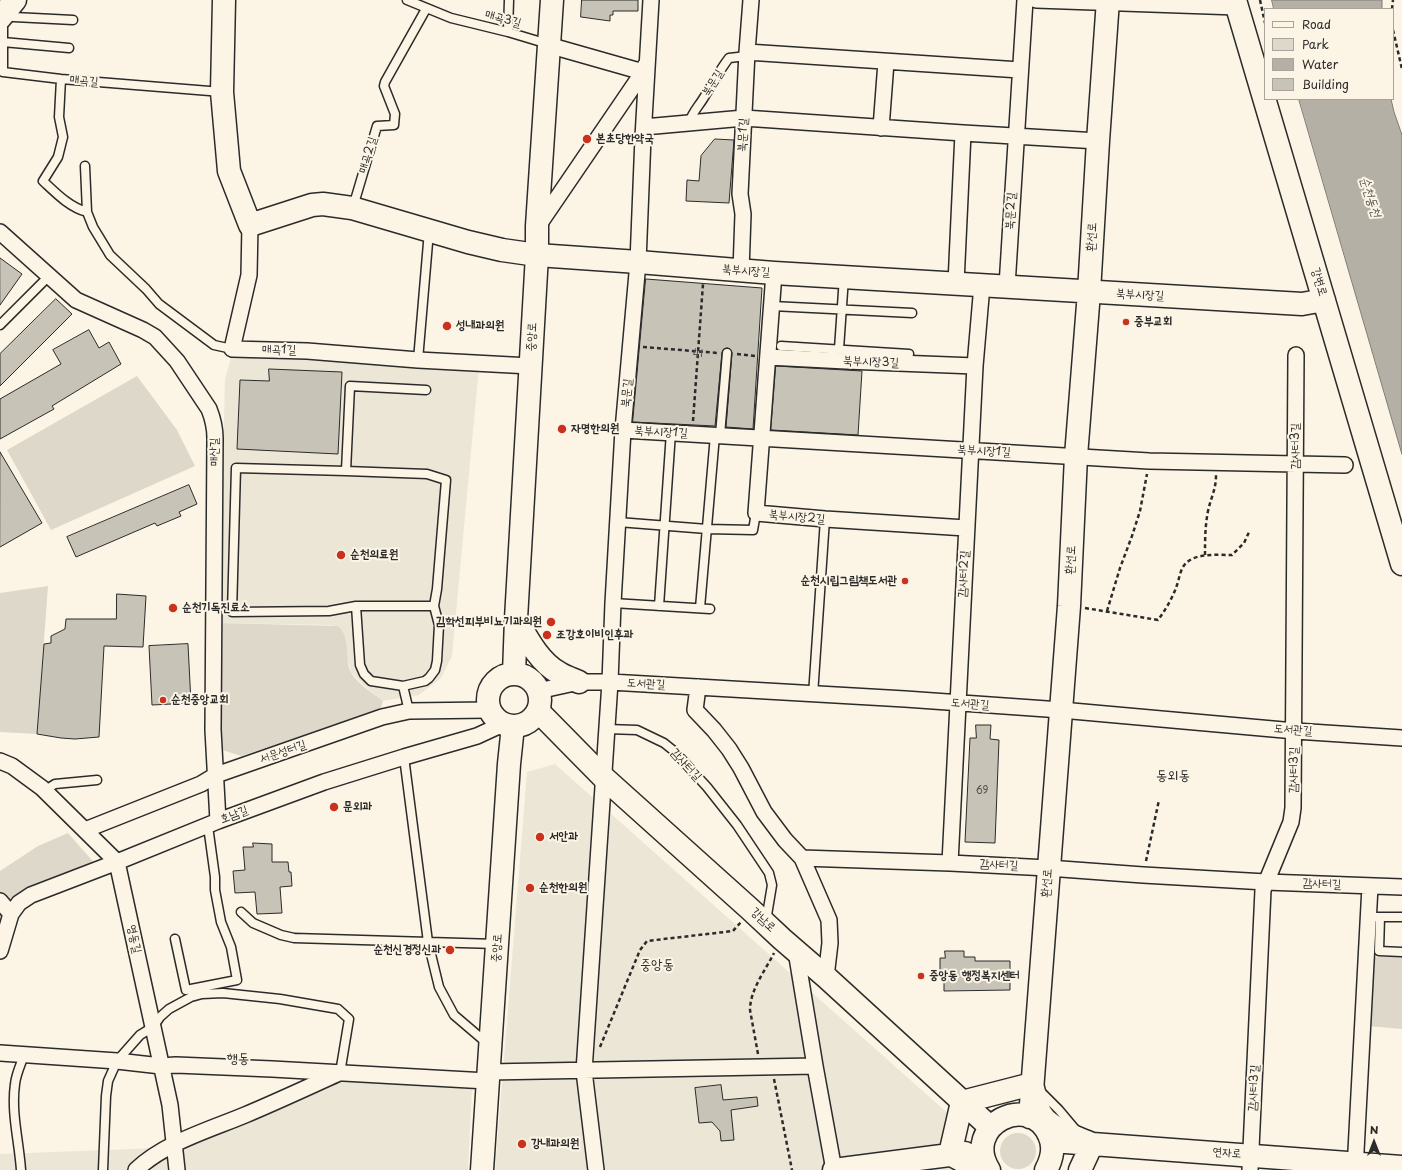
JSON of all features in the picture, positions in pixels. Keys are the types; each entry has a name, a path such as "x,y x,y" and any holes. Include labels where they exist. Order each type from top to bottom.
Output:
{"main road":[{"path":"224,0 222,92 229,171 250,225 312,205 324,204 352,208 468,242 502,250 537,255"},
{"name":"중앙로","path":"514,674 537,255 537,226 552,0"},
{"name":"환선로","path":"1030,1117 1069,606 1076,456 1089,292 1108,1"},
{"name":"강변로","path":"1236,3 1264,98"},
{"name":"강변로","path":"1265,100 1402,564"},
{"name":"북부시장길","path":"537,255 741,271 844,276 1089,292 1302,304 1324,300"},
{"path":"516,619 538,654 548,664 558,673 579,682"},
{"path":"514,674 524,676 533,682 538,701 532,719 523,724 502,720 488,700 490,690 496,681 504,676 514,674"},
{"name":"강남로","path":"538,701 603,777 759,916 789,945 826,976 990,1127"},
{"name":"중앙로","path":"482,1170 509,764 502,720"},
{"path":"950,1154 962,1102 1032,1084 1041,1114 1052,1125 1067,1134 1092,1144 1080,1170"},
{"path":"834,1170 950,1154 982,1164 983,1143 985,1135 990,1127 998,1120 1019,1114 1040,1122 1052,1141 1053,1152 1046,1170"},
{"name":"연자로","path":"1052,1141 1092,1144 1250,1162 1402,1167"}],"street":[{"name":"북문길","path":"596,1170 584,1071 610,682 623,430 638,262 644,127 652,0"},
{"name":"북문1길","path":"741,271 743,214 740,194 751,0"},
{"name":"북문2길","path":"1007,286 1025,0"},
{"path":"1036,0 1236,3"},
{"path":"548,45 643,72"},
{"name":"북문길","path":"537,226 643,72 648,53"},
{"path":"747,54 1020,70"},
{"path":"881,128 886,62"},
{"path":"644,127 744,118 1098,141"},
{"path":"956,283 963,133"},
{"path":"232,349 248,275 250,225"},
{"name":"매산길","path":"0,232 76,300 143,330 156,338 177,361 213,417 215,432 213,730 216,775 216,800 213,823"},
{"path":"756,513 774,273"},
{"name":"감사터2길","path":"950,863 966,528 975,366 982,285"},
{"name":"매곡1길","path":"232,349 307,351 418,360 530,366"},
{"name":"감사터3길","path":"1250,1162 1263,890 1291,822 1293,808 1295,731 1296,355"},
{"name":"북부시장3길","path":"768,357 975,366"},
{"name":"북부시장1길","path":"623,430 1149,460 1296,465 1345,465"},
{"name":"북부시장2길","path":"756,513 966,528"},
{"name":"도서관길","path":"538,701 579,682 610,682 1061,710 1295,731 1402,738"},
{"path":"698,687 695,710 729,749 741,768 764,812 785,840 802,858 828,920 830,934 826,976"},
{"name":"서문성터길","path":"85,830 201,784 216,775 382,717 409,711 502,720"},
{"name":"호남길","path":"10,914 19,903 31,896 213,823 324,782 477,736 502,720"},
{"path":"0,761 12,766 44,791 117,862"},
{"name":"감사터길","path":"802,858 950,863 1048,868 1143,876 1402,887"},
{"name":"영동길","path":"117,862 170,1105 177,1170"},
{"path":"1355,1166 1374,917 1370,886"},
{"path":"0,901 10,914 0,951"},
{"path":"789,945 815,1066 834,1170"},
{"path":"0,1053 117,1061 161,1066 176,1065 340,1073 488,1077 584,1071 815,1066"},
{"path":"136,1170 145,1161 175,1144 286,1098 340,1073"}],"lane":[{"name":"매곡3길","path":"406,0 451,18 508,32 548,45"},
{"path":"508,32 509,0"},
{"name":"매곡2길","path":"352,208 377,126 394,125 395,114 384,86 385,82 426,9"},
{"name":"매곡길","path":"6,11 3,42 3,72 61,79 222,92"},
{"path":"6,11 14,17 73,20"},
{"path":"3,42 69,48"},
{"name":"북문길","path":"689,123 693,112 703,99 728,58 747,54"},
{"path":"61,79 59,118 63,137 58,156 43,180 60,197 72,206 87,212"},
{"name":"매곡1길","path":"85,166 87,212 93,227 110,255 160,304 214,345 232,349"},
{"path":"418,360 429,230"},
{"path":"0,325 49,276"},
{"path":"839,349 844,276"},
{"path":"772,306 912,313"},
{"path":"781,346 909,354"},
{"path":"700,608 707,529 727,354"},
{"path":"346,471 350,386 426,390"},
{"path":"659,606 671,432"},
{"path":"356,606 360,665 364,674 371,681 403,686 425,681 429,678 435,670 437,661 439,625 434,606 437,589 446,480 428,474 236,468 232,612 329,611 356,606 434,606"},
{"name":"북부시장2길","path":"618,522 707,529 753,530 756,513"},
{"path":"813,694 825,519"},
{"path":"613,603 710,609"},
{"path":"403,686 409,711"},
{"name":"감사터길","path":"606,729 637,730 664,743 674,751 707,787 737,825 769,873 772,886 759,916"},
{"path":"404,757 428,942 439,987 454,1015 490,1046"},
{"path":"44,791 55,784 97,780"},
{"path":"175,939 186,990 237,980 231,947 221,922 215,890 213,823"},
{"path":"241,912 253,924 281,935 294,938 497,944"},
{"path":"1402,917 1374,917 1379,951 1402,952"},
{"path":"103,1170 106,1086 117,1061 140,1035 152,1027 169,1009 191,997 202,994 223,993 280,999 338,1009 349,1019 340,1073"},
{"path":"21,1170 13,1109 15,1083 24,1055"}],"path":[{"path":"1260,0 1264,18"},
{"path":"1394,34 1402,69"},
{"path":"692,433 704,268"},
{"path":"631,346 768,357"},
{"path":"1107,612 1120,568 1140,511 1149,460"},
{"path":"1205,555 1206,520 1216,486 1216,462"},
{"path":"1069,606 1158,620 1170,602 1183,566 1192,560 1205,555 1232,555 1244,543 1250,530"},
{"path":"1143,876 1159,800"},
{"path":"584,1071 595,1059 640,950 647,941 733,931 759,916"},
{"path":"789,945 754,991 750,1004 750,1010 792,1170"}],"shaded area":[{"name":"순천의료원","path":"231,357 479,367 452,656 441,678 419,695 383,701 363,685 351,672 333,625 219,623 225,379"},
{"path":"555,764 953,1118 959,1170 495,1170 527,772"},
{"path":"343,1079 472,1087 468,1170 0,1170 0,1154 186,1147"}],"green space":[{"path":"137,376 177,430 195,466 51,530 7,450"},
{"path":"48,586 37,734 0,732 0,593"},
{"path":"219,623 338,626 345,637 349,668 352,674 362,685 383,701 381,708 241,756 219,749"},
{"path":"68,833 97,866 19,902 0,933 0,871 38,846"},
{"path":"1370,957 1402,957 1402,1029 1368,1026"},
{"path":"1018,1133 1028,1136 1033,1141 1036,1151 1033,1161 1028,1166 1018,1169 1008,1166 1003,1161 1000,1151 1003,1141 1008,1136"}],"water":[{"path":"1272,0 1382,0 1382,8 1274,8"},
{"name":"순천동천","path":"1299,100 1391,100 1402,135 1402,454"}],"building":[{"path":"582,0 638,0 638,11 613,11 613,15 610,15 610,21 581,17"},
{"path":"715,139 734,140 729,203 686,201 687,180 699,181 701,156"},
{"path":"0,258 22,274 0,305"},
{"path":"646,279 762,288 753,429 726,427 732,353 730,349 727,348 723,350 722,353 715,426 633,422"},
{"path":"56,299 72,314 0,386 0,354"},
{"path":"89,330 99,348 109,342 121,364 52,406 54,409 0,439 0,399 61,364 53,350"},
{"path":"776,366 862,371 858,435 771,430"},
{"path":"269,369 342,372 338,454 237,449 240,380 269,381"},
{"path":"0,452 42,523 0,547"},
{"path":"189,485 197,504 179,512 181,516 157,526 155,523 76,557 67,537"},
{"path":"117,594 146,596 143,647 104,646 99,737 75,739 37,734 44,644 51,643 51,636 65,629 66,619 116,619"},
{"path":"188,644 191,703 152,705 149,646"},
{"path":"976,725 991,725 990,739 999,740 995,843 965,842 970,738 976,738"},
{"path":"253,843 272,844 272,862 288,862 289,872 291,872 292,886 280,887 282,913 257,914 255,892 235,893 233,871 245,870 243,847 253,847"},
{"path":"945,951 964,951 964,957 975,957 975,961 1010,961 1010,990 944,991 944,971 940,971 940,958 945,958"},
{"path":"721,1085 723,1100 757,1097 758,1106 731,1110 734,1140 721,1141 720,1131 712,1122 699,1123 695,1088"}],"place":[{"name":"본초당한약국","path":"587,139"},
{"name":"중부교회","path":"1126,322"},
{"name":"성내과의원","path":"447,326"},
{"name":"자명한의원","path":"562,429"},
{"name":"순천의료원","path":"341,555"},
{"name":"순천시립그림책도서관","path":"905,581"},
{"name":"순천기독진료소","path":"173,608"},
{"name":"김학선피부비뇨기과의원","path":"551,622"},
{"name":"조강호이비인후과","path":"547,635"},
{"name":"순천중앙교회","path":"163,700"},
{"name":"문외과","path":"334,807"},
{"name":"서안과","path":"540,837"},
{"name":"순천한의원","path":"530,888"},
{"name":"순천신경정신과","path":"450,950"},
{"name":"중앙동 행정복지센터","path":"921,976"},
{"name":"강내과의원","path":"522,1144"}],"district":[{"name":"동외동","path":"1173,776"},
{"name":"중앙동","path":"657,965"},
{"name":"행동","path":"238,1059"}]}
